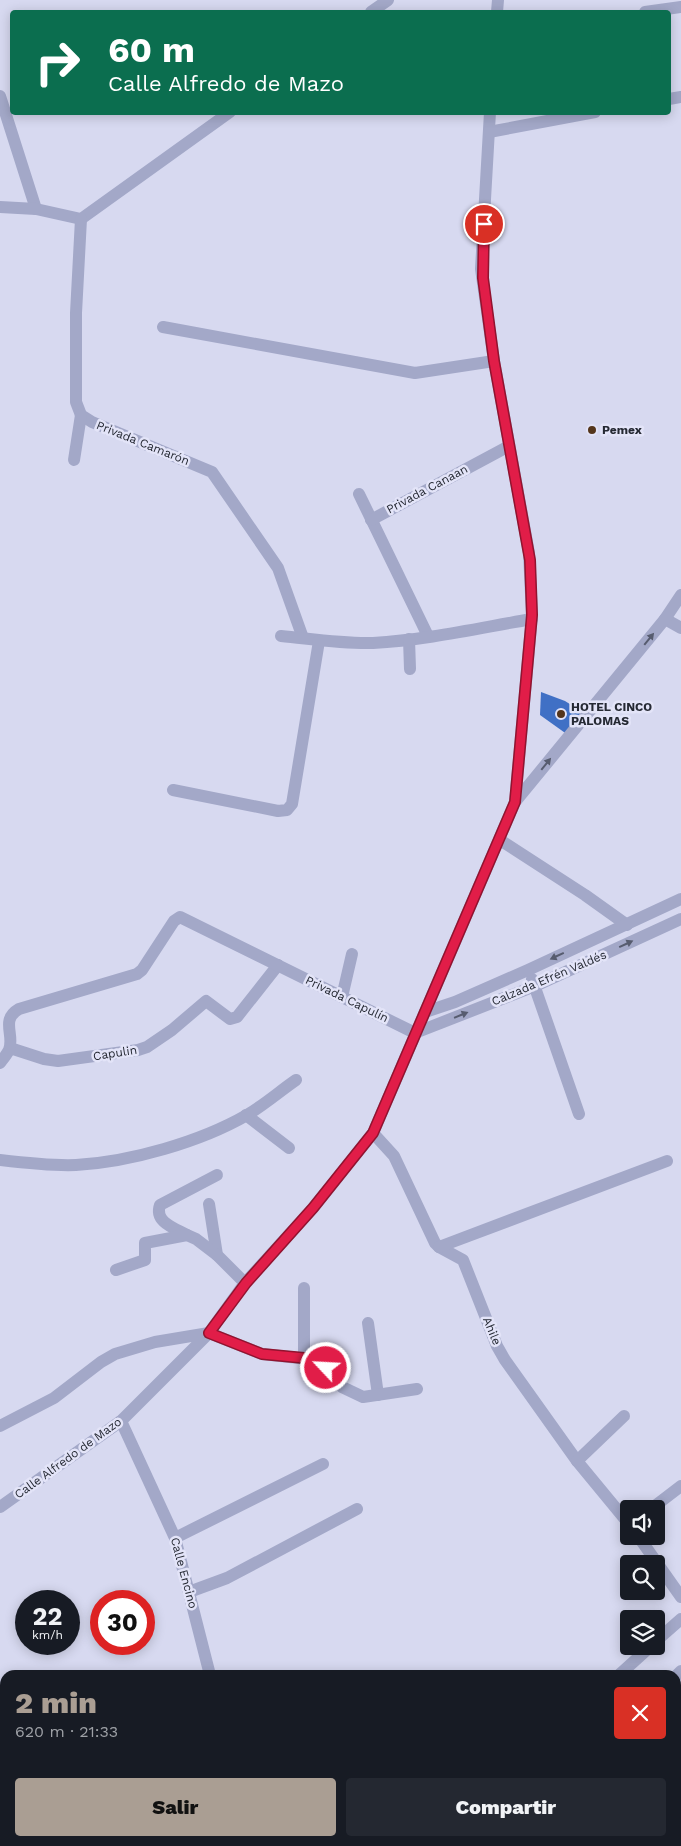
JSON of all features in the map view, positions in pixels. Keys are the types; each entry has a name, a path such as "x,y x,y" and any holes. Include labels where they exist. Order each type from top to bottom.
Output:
{"street":[{"path":"374,10 388,0"},
{"path":"659,10 681,7"},
{"path":"0,96 36,209"},
{"path":"0,207 36,209 81,219 226,115"},
{"path":"490,115 482,269 494,361 529,553 532,619 515,802"},
{"path":"489,132 579,115"},
{"name":"Privada Camarón","path":"81,219 76,313 76,402 81,415 92,422 212,472 278,568 303,638"},
{"path":"163,327 415,373 494,361"},
{"path":"74,460 81,415"},
{"name":"Privada Canaan","path":"358,494 371,520 510,446"},
{"path":"371,520 428,636"},
{"name":"Calle Alfredo de Mazo","path":"0,1507 121,1421 209,1333 246,1283 313,1208 373,1133 515,802 665,619 681,595"},
{"path":"281,636 319,641 374,642 409,639 532,619"},
{"path":"665,619 681,628"},
{"path":"409,639 410,669"},
{"path":"172,790 278,811 287,810 290,807 319,641"},
{"path":"500,840 585,895 627,925"},
{"name":"Calzada Efrén Valdés","path":"425,1012 455,1002 528,970 681,899"},
{"name":"Privada Capulín","path":"10,1048 9,1021 12,1014 19,1010 137,974 142,970 177,918 182,918 415,1033"},
{"name":"Calzada Efrén Valdés","path":"415,1033 535,986 681,919"},
{"path":"342,997 352,954"},
{"name":"Capulin","path":"10,1048 44,1059 58,1061 138,1050 164,1036 206,1000 230,1019 236,1018 278,965"},
{"path":"528,970 579,1114"},
{"path":"0,1063 10,1048"},
{"path":"0,1160 70,1165 119,1159 186,1143 246,1115 296,1080"},
{"path":"246,1115 289,1148"},
{"path":"373,1133 394,1156 439,1248 668,1161"},
{"path":"217,1175 160,1205 158,1212 161,1220 196,1239 217,1255 246,1283"},
{"path":"209,1204 217,1255"},
{"path":"116,1270 145,1260 145,1243 187,1235"},
{"name":"Ahile","path":"439,1248 463,1260 501,1353 577,1461 620,1513"},
{"path":"304,1288 304,1358"},
{"path":"368,1322 378,1395"},
{"path":"0,1426 54,1398 101,1362 115,1354 155,1342 209,1333 269,1356 304,1358 324,1367 345,1388 363,1398 417,1389"},
{"path":"577,1461 624,1416"},
{"name":"Calle Encino","path":"121,1421 175,1538 209,1670"},
{"path":"175,1538 323,1464"},
{"path":"663,1500 681,1486"},
{"path":"189,1592 227,1578 357,1508"},
{"path":"644,1545 681,1597"},
{"path":"665,1633 681,1619"},
{"path":"624,1670 640,1655"}],"building":[{"name":"HOTEL CINCO PALOMAS","path":"541,692 565,701 584,713 568,735 540,715"}],"place":[{"name":"Pemex","path":"592,430"},
{"name":"HOTEL CINCO PALOMAS","path":"561,714"}],"route":[{"path":"326,1368 304,1358 269,1356 255,1352 209,1333 246,1283 313,1208 373,1133 515,802 532,615 530,560 494,361 482,269 484,224"}]}
